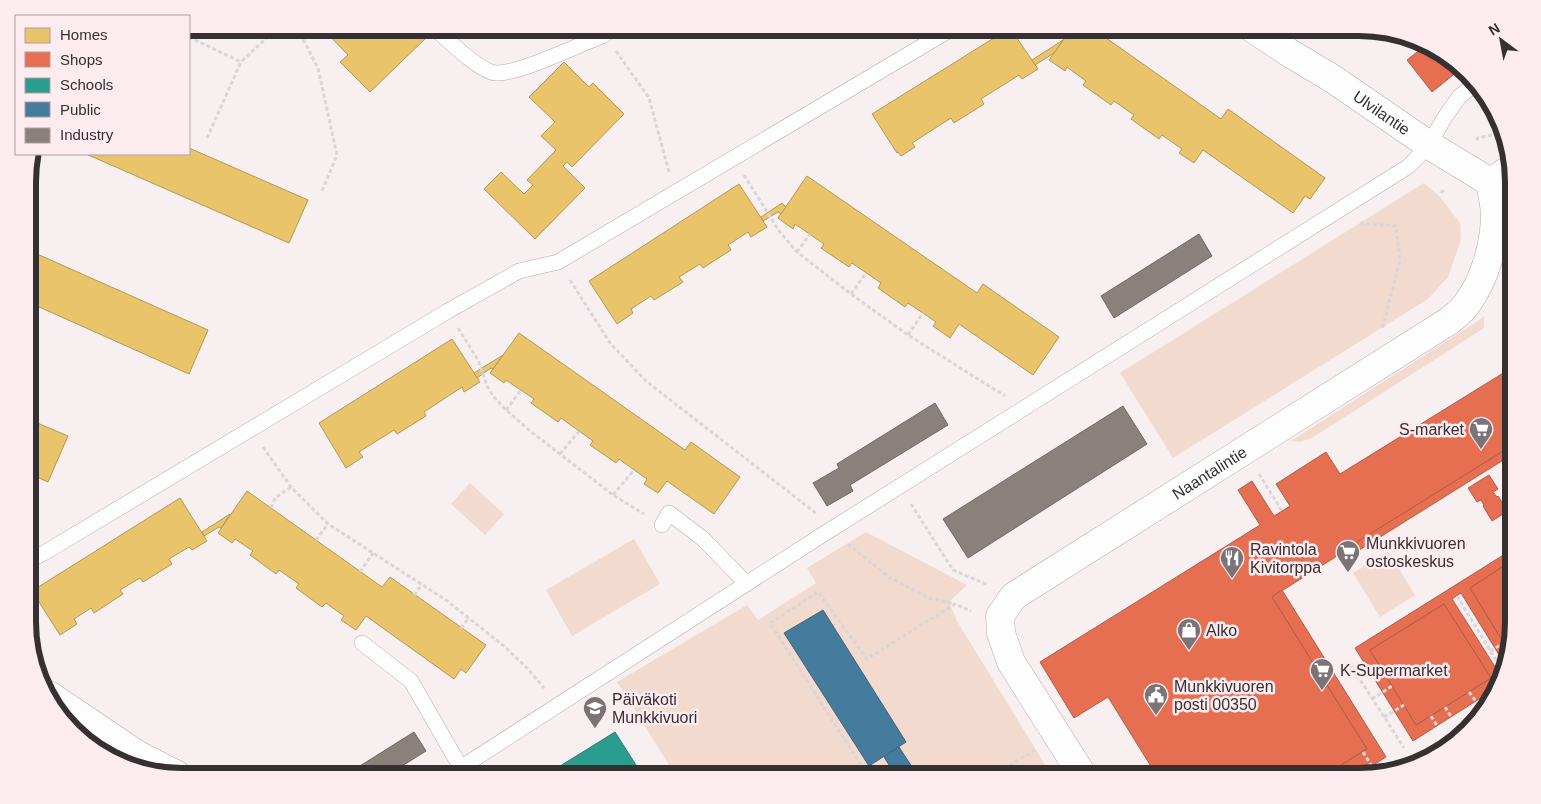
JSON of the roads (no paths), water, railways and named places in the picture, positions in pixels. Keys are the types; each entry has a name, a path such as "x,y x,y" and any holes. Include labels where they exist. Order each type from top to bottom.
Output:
{"street":[{"name":"Ulvilantie","path":"1264,36 1333,79 1429,145 1501,175"},
{"name":"Naantalintie","path":"1077,767 1011,662 1001,633 1000,616 1014,596 1449,321 1466,306 1479,285 1492,241 1501,175"},
{"path":"61,703 138,754 160,766"}],"lane":[{"path":"444,36 475,62 494,73 514,71 597,36"},
{"path":"36,556 448,311 519,271 558,262 940,36"},
{"path":"461,768 835,527 1409,166 1429,145 1459,97 1470,88"},
{"path":"662,525 669,513 702,538 747,584"},
{"path":"362,642 411,681 461,768"}],"place":[{"name":"S-market","path":"1481,450"},
{"name":"Munkkivuoren ostoskeskus","path":"1348,573"},
{"name":"Ravintola Kivitorppa","path":"1232,579"},
{"name":"Alko","path":"1189,651"},
{"name":"K-Supermarket","path":"1322,691"},
{"name":"Munkkivuoren posti 00350","path":"1156,716"},
{"name":"Päiväkoti Munkkivuori","path":"595,729"}]}
